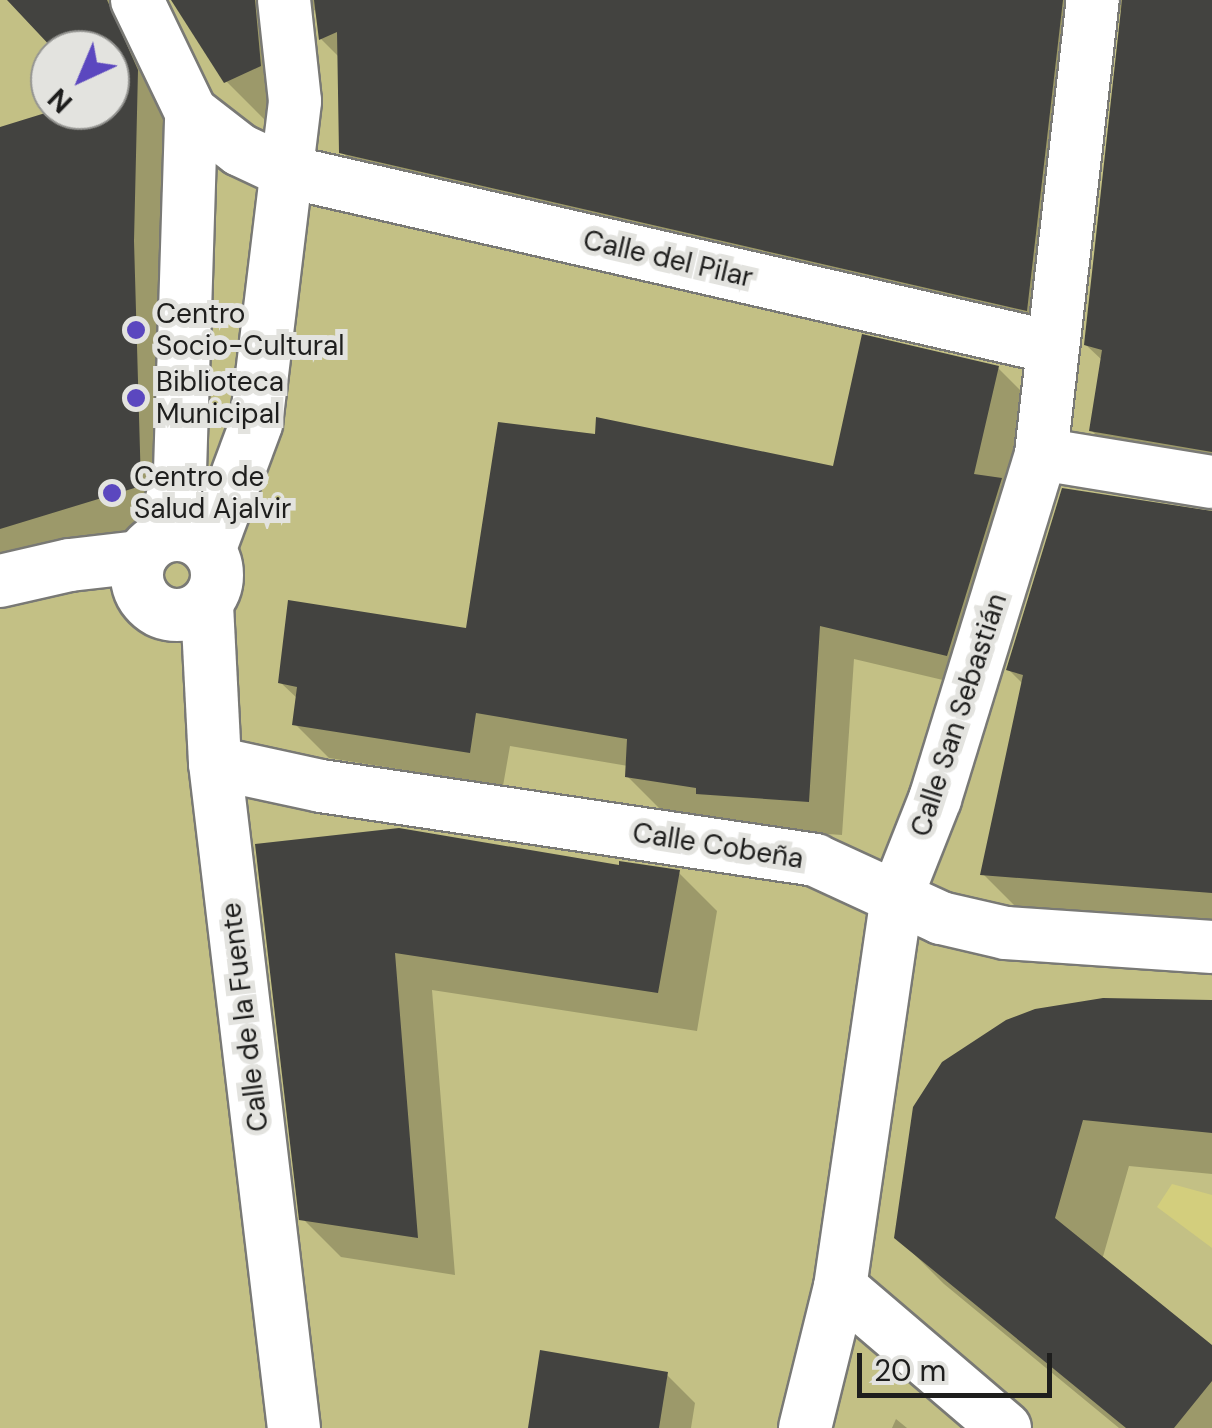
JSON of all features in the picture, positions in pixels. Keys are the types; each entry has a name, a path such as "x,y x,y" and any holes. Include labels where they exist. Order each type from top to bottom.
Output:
{"street":[{"path":"137,0 192,112 180,470 170,547"},
{"path":"0,581 170,547 220,576 207,605 180,617 151,608 136,584 170,547 256,424 294,100 284,0"},
{"name":"Calle San Sebastián","path":"806,1428 840,1287 897,895 936,799 1042,454 1050,347 1094,0"},
{"name":"Calle del Pilar","path":"192,112 240,150 285,171 1050,347"},
{"path":"1042,454 1212,482"},
{"name":"Calle de la Fuente","path":"207,605 215,762 294,1428"},
{"name":"Calle Cobeña","path":"215,762 321,786 814,860 941,918 1006,932 1212,947"},
{"path":"840,1287 1005,1428"}],"shaded area":[{"path":"0,0 1212,0 1212,1428 0,1428"},
{"path":"1172,1184 1212,1195 1212,1248 1157,1207"}],"building":[{"path":"7,0 107,0 120,30 35,30"},
{"path":"171,0 255,0 261,66 224,83"},
{"path":"314,0 1063,0 1027,311 339,153 337,32 319,40"},
{"path":"1122,0 1212,0 1212,452 1089,431 1102,350 1084,345"},
{"path":"130,52 138,70 134,241 141,486 0,529 0,127 30,118 30,130 130,130"},
{"path":"862,334 999,366 974,474 1002,478 947,656 820,626 809,802 696,794 696,788 625,777 627,739 476,713 470,753 292,725 297,687 278,683 288,600 466,628 498,422 595,434 596,417 833,466"},
{"path":"1062,488 1212,511 1212,893 980,875 1023,675 1006,670"},
{"path":"399,828 619,865 619,861 680,870 658,993 395,953 418,1238 299,1220 255,844"},
{"path":"1103,998 1212,1000 1212,1133 1083,1120 1055,1218 1212,1345 1212,1381 1174,1428 1126,1428 894,1238 913,1107 942,1062 1006,1020 1035,1009"},
{"path":"540,1350 668,1372 659,1428 528,1428"}],"place":[{"name":"Centro Socio-Cultural","path":"136,330"},
{"name":"Biblioteca Municipal","path":"136,398"},
{"name":"Centro de Salud Ajalvir","path":"112,493"}]}
